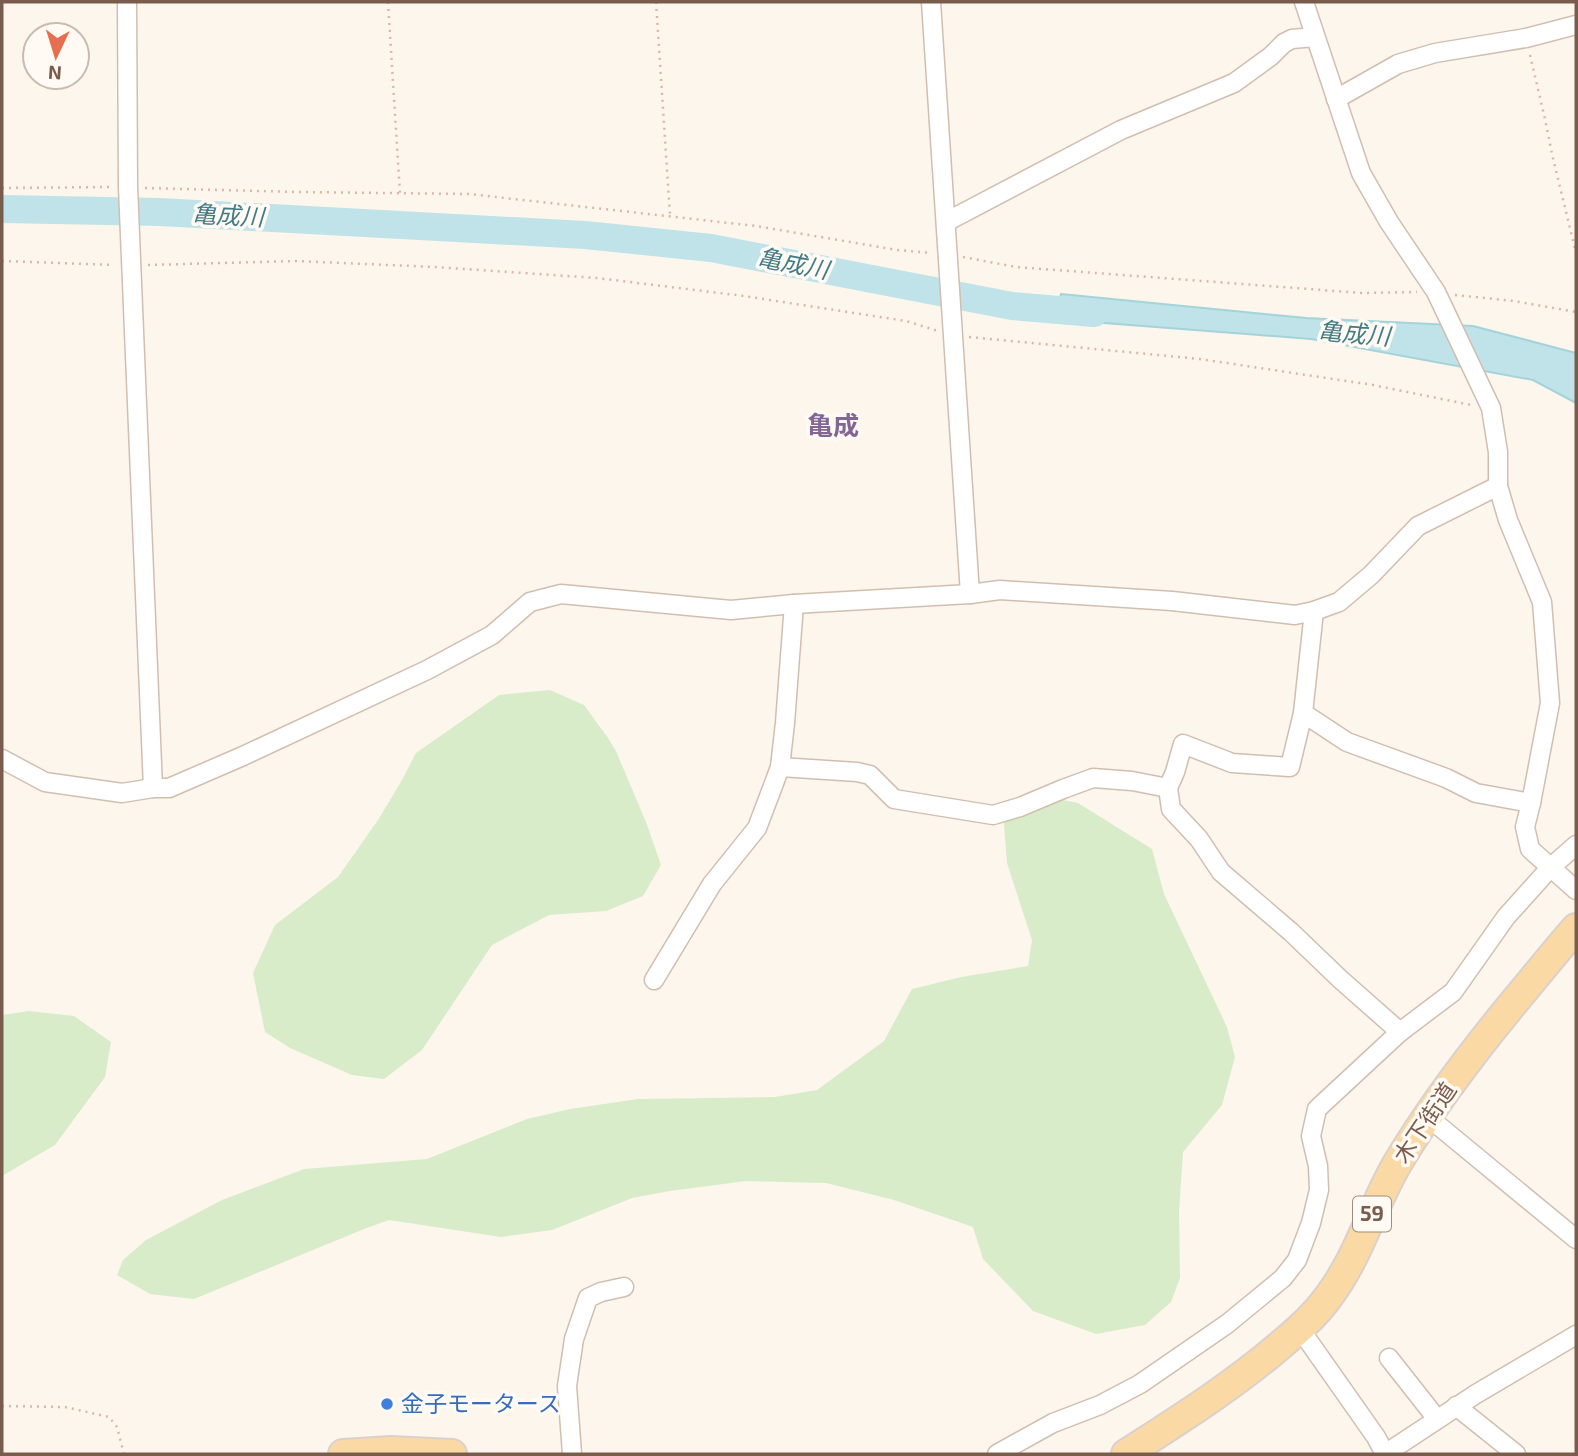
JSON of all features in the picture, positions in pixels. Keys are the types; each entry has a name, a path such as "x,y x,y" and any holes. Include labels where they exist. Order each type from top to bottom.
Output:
{"main road":[{"name":"木下街道","path":"1126,1454 1257,1366 1300,1329 1329,1297 1347,1269 1388,1180 1407,1148 1492,1029 1576,928"},
{"path":"343,1454 391,1451 452,1454"}],"street":[{"path":"127,2 128,187 153,788"},
{"path":"931,2 970,594"},
{"path":"1304,2 1362,173 1389,222 1436,293 1488,402 1498,452 1498,486 1508,520 1542,602 1550,703 1525,827 1530,849 1576,890"},
{"path":"1336,99 1398,64 1436,53 1526,38 1576,25"},
{"path":"946,222 1121,130 1234,83 1284,43 1292,39 1315,37"},
{"path":"2,759 45,782 122,793 169,788 427,670 492,635 530,602 561,594 731,610 1000,590 1172,601 1295,615 1339,602 1371,575 1418,526 1498,486"},
{"path":"654,980 712,884 757,828 780,767 794,604"},
{"path":"1314,611 1303,713 1290,768 1232,763 1183,744 1168,788 1171,809 1199,839 1221,872 1400,1032"},
{"path":"1303,713 1347,742 1446,778 1476,793 1531,803"},
{"path":"780,767 857,772 870,775 894,799 993,815 1093,778 1132,781 1168,788"},
{"path":"997,1454 1053,1423 1100,1405 1140,1384 1227,1324 1283,1278 1297,1260 1319,1191 1318,1166 1311,1136 1317,1109 1400,1032 1453,992 1506,917 1550,868 1576,845"},
{"path":"1428,1117 1576,1239"},
{"path":"572,1454 568,1386 574,1339 588,1298 624,1287"},
{"path":"1300,1329 1376,1437 1385,1454 1457,1406 1576,1335"},
{"path":"1389,1358 1437,1419"},
{"path":"1457,1406 1516,1454"}],"path":[{"path":"388,2 400,194"},
{"path":"656,2 670,216"},
{"path":"1526,38 1576,253"},
{"path":"2,188 128,187 469,194 756,226 897,250 948,254 1016,267 1362,293 1436,293 1514,301 1576,312"},
{"path":"2,261 132,266 296,261 597,278 744,296 906,321 953,336 1200,359 1373,386 1452,402 1488,402"},
{"path":"2,1405 65,1407 109,1416 117,1427 124,1454"}],"green space":[{"path":"550,690 584,705 616,751 661,865 643,896 606,911 549,915 492,945 422,1050 384,1079 352,1075 290,1048 265,1032 253,973 275,925 338,877 378,820 416,753 499,695"},
{"path":"1048,797 1078,803 1152,849 1164,894 1227,1027 1235,1057 1222,1105 1183,1152 1179,1212 1180,1278 1171,1302 1145,1325 1096,1334 1033,1311 983,1259 973,1227 894,1200 826,1183 746,1181 670,1191 632,1198 552,1230 501,1237 389,1220 194,1299 150,1294 117,1275 123,1260 146,1240 222,1200 304,1169 427,1159 527,1119 570,1109 638,1099 775,1097 817,1090 884,1041 912,989 961,977 1028,966 1032,940 1007,863 1003,811"},
{"path":"29,1011 74,1016 111,1042 105,1077 55,1145 2,1176 2,1015"}],"water":[{"path":"1061,294 1306,318 1473,326 1576,353 1576,403 1533,380 1311,339 1053,319"}],"waterway":[{"name":"亀成川","path":"2,209 160,212 585,235 711,248 1012,306 1094,313"}],"place":[{"name":"金子モータース","path":"387,1404"}],"district":[{"name":"亀成","path":"833,426"}]}
